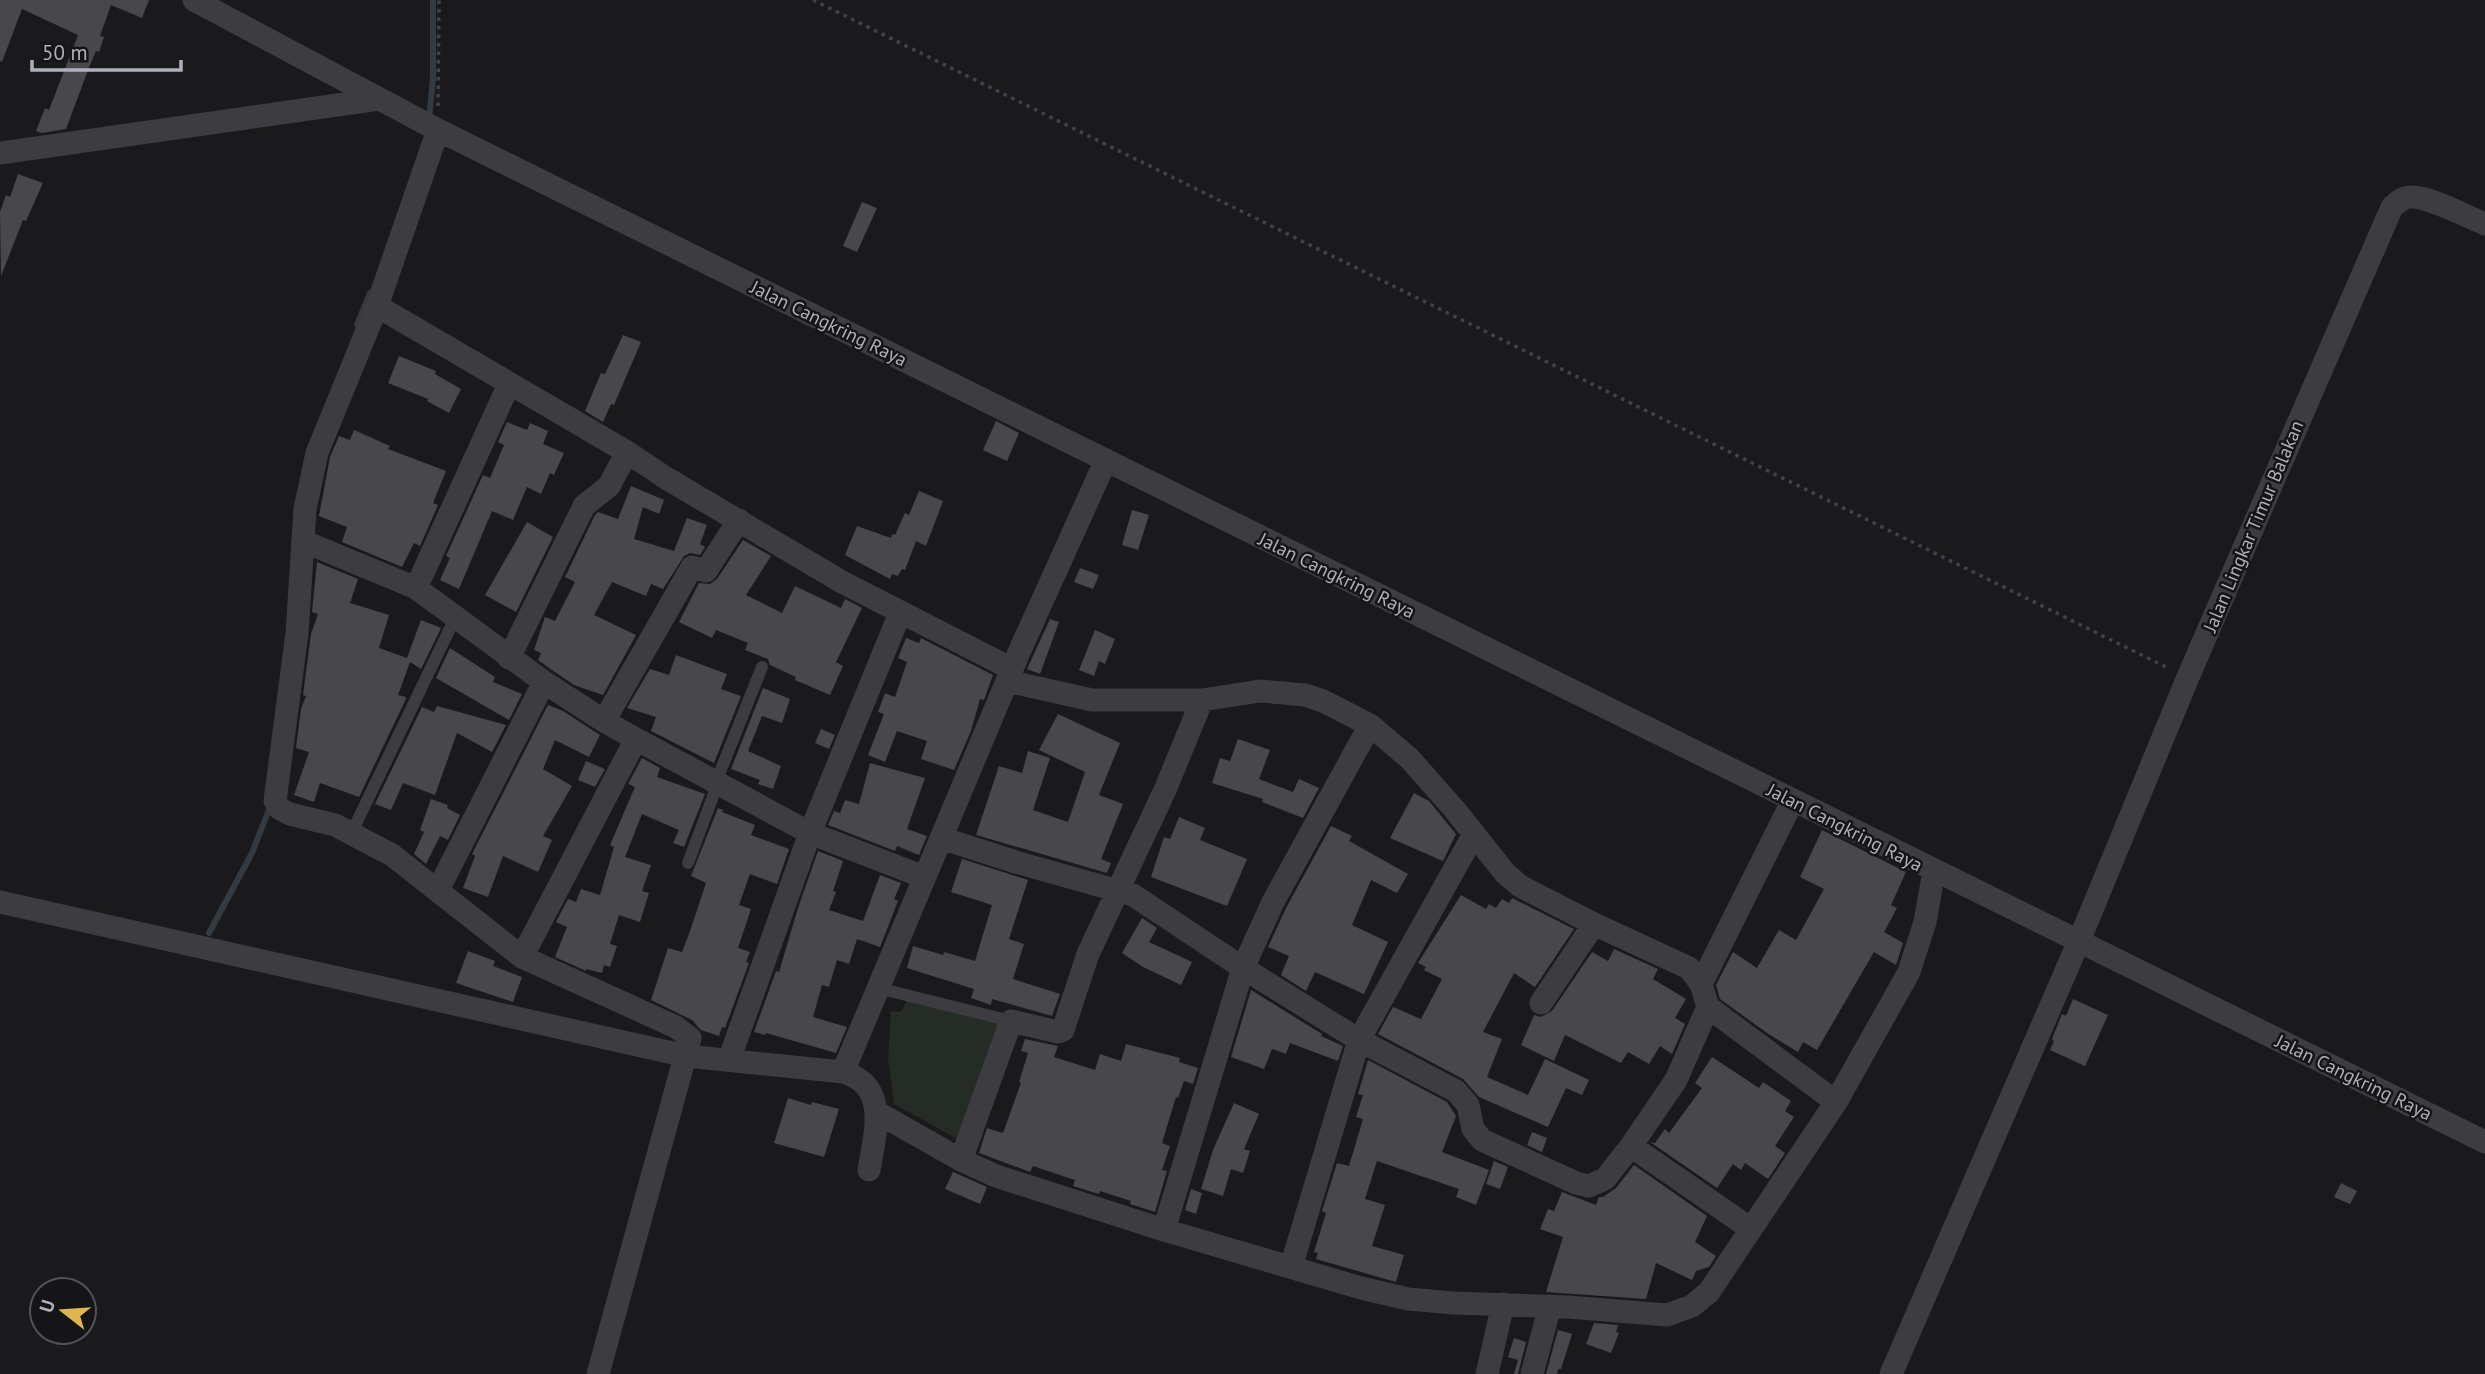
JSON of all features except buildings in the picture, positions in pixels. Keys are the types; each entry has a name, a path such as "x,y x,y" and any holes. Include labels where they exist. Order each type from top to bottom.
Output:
{"street":[{"name":"Jalan Cangkring Raya","path":"194,0 431,126 2485,1142"},
{"path":"0,153 379,99"},
{"path":"431,126 377,306 317,453 309,485 297,633 275,801 281,809 290,814 352,832 392,855 522,957 685,1032 690,1038 597,1374"},
{"name":"Jalan Lingkar Timur Balakan","path":"1891,1374 2392,207 2400,200 2410,197 2422,198 2485,224"},
{"path":"377,306 842,582 1010,675 1092,700 1202,700 1260,691 1305,695 1344,710 1370,725 1409,758 1505,873 1520,886 1689,968 1701,984 1708,1007 1836,1102"},
{"path":"416,588 509,384"},
{"path":"509,658 584,506 610,486 627,452"},
{"path":"843,1072 1010,675 1106,460"},
{"path":"604,721 692,567 706,571 739,520"},
{"path":"303,541 416,588 509,658 636,739 810,833 924,877"},
{"path":"729,1060 810,833 900,613"},
{"path":"438,890 544,682"},
{"path":"961,1160 1011,1021 1058,1032 1063,1030 1088,954 1116,889 1165,790 1202,700"},
{"path":"1164,1230 1243,968 1273,902 1370,725"},
{"path":"522,957 636,739"},
{"path":"1701,984 1793,800"},
{"path":"1291,1267 1359,1040 1474,834"},
{"path":"941,838 1018,863 1116,889 1143,901 1243,968 1359,1040 1455,1091 1468,1105 1473,1129 1482,1140 1576,1183 1589,1186 1605,1179 1676,1080 1708,1007"},
{"path":"878,1113 961,1160 996,1176 1164,1230 1361,1288 1408,1299 1667,1315 1692,1306 1709,1292 1836,1102 1909,972 1925,922 1934,871"},
{"path":"0,902 686,1056 854,1075 869,1090 878,1113 869,1170"},
{"path":"1541,1003 1594,924"},
{"path":"1631,1146 1751,1229"},
{"path":"1486,1374 1503,1304"},
{"path":"1532,1374 1550,1306"}],"lane":[{"path":"352,832 455,618"},
{"path":"688,863 762,667"},
{"path":"878,988 1011,1021"}],"path":[{"path":"431,126 439,0"},
{"path":"813,0 2188,677"}],"shaded area":[{"path":"907,1001 1007,1025 963,1142 894,1104 888,1059 891,1011 901,1012"}],"waterway":[{"path":"429,120 433,78 433,0"},
{"path":"357,325 370,293"},
{"path":"209,933 252,853 270,807"}]}
